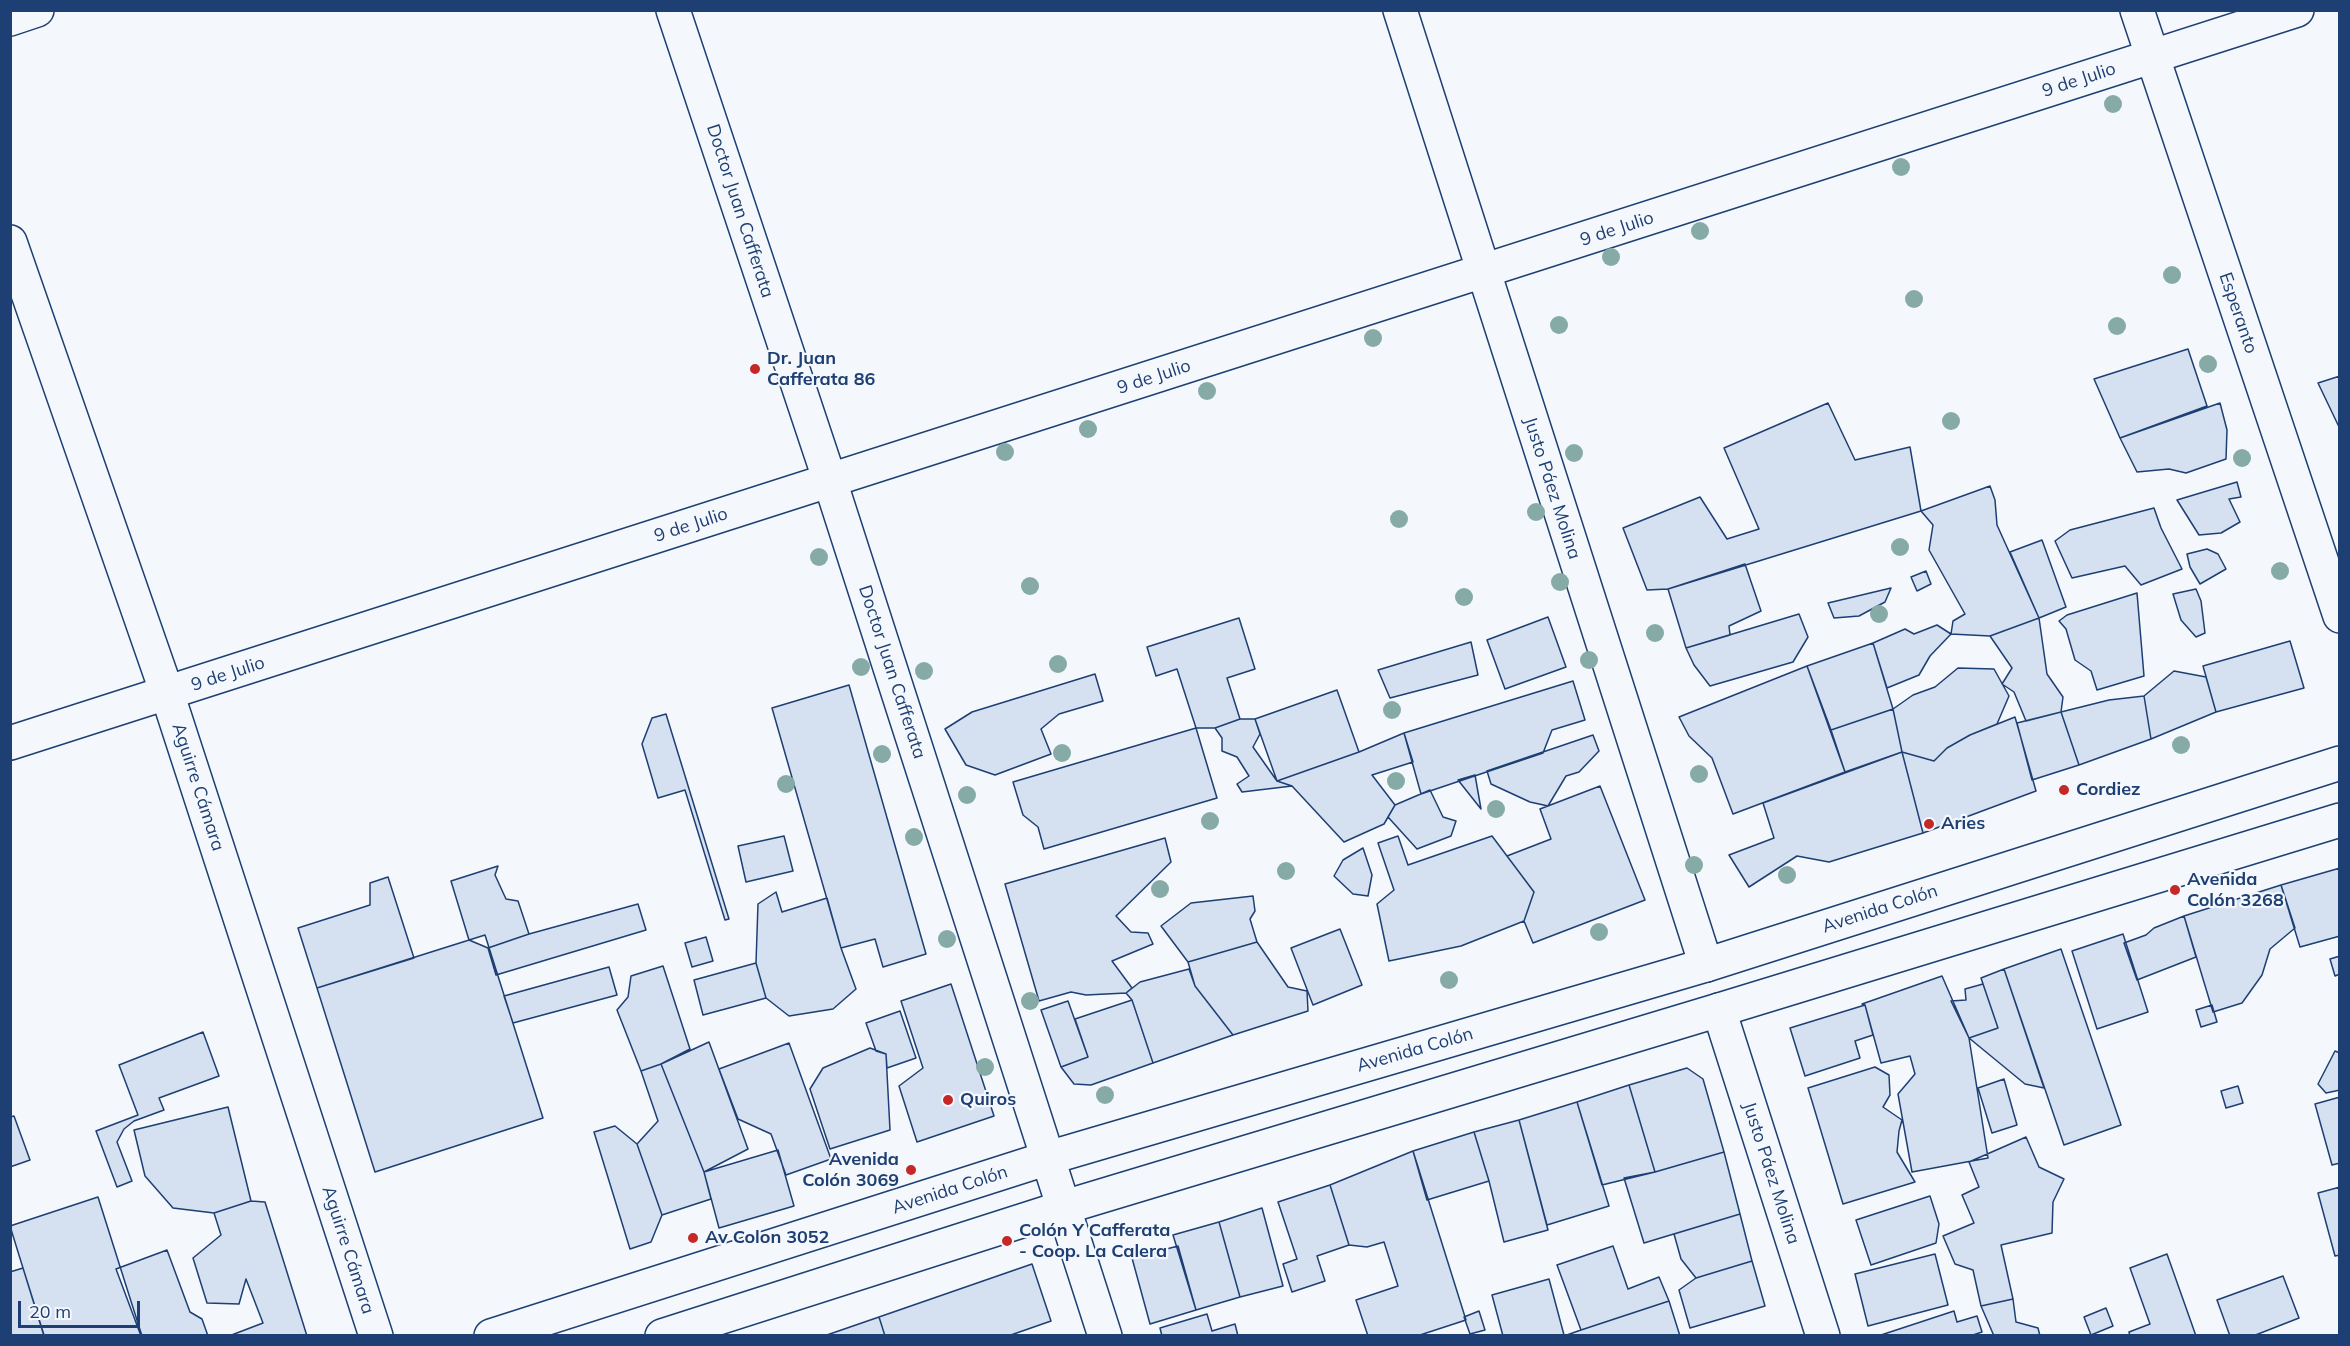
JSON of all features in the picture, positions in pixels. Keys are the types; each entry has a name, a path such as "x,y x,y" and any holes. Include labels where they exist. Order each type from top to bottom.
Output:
{"street":[{"path":"10,19 37,10"},
{"name":"Doctor Juan Cafferata","path":"673,10 830,481 1105,1335"},
{"name":"Justo Páez Molina","path":"1400,10 1482,272 1706,965"},
{"name":"Esperanto","path":"2137,10 2340,616"},
{"name":"9 de Julio","path":"10,743 2297,10"},
{"name":"Aguirre Cámara","path":"10,242 167,693 376,1335"},
{"name":"Avenida Colón","path":"491,1335 1048,1158 1706,965 2340,763"},
{"path":"662,1335 1065,1207 2340,820"},
{"name":"Justo Páez Molina","path":"1719,1010 1823,1335"}],"building":[{"path":"2188,349 2207,406 2120,438 2094,379"},
{"path":"2340,376 2340,429 2318,383"},
{"path":"1828,403 1855,460 1910,447 1921,511 1668,589 1647,590 1623,528 1700,497 1727,539 1759,529 1724,448"},
{"path":"2220,403 2227,430 2226,459 2186,473 2169,469 2137,472 2120,438"},
{"path":"2237,482 2241,497 2229,499 2240,522 2221,533 2199,535 2177,500"},
{"path":"1990,486 1995,500 1997,525 2039,618 1990,636 1951,634 1953,621 1965,614 1929,550 1933,525 1921,511"},
{"path":"2154,508 2161,528 2182,569 2141,585 2125,566 2072,578 2055,541 2070,530"},
{"path":"2042,540 2066,607 2039,618 2010,552"},
{"path":"2207,549 2218,554 2226,569 2200,584 2190,567 2187,554"},
{"path":"1745,564 1761,611 1729,626 1730,635 1686,648 1668,589"},
{"path":"1926,571 1931,584 1917,591 1911,577"},
{"path":"1891,588 1885,602 1859,616 1834,618 1828,603"},
{"path":"2196,589 2201,601 2205,633 2196,637 2181,620 2173,594"},
{"path":"2137,593 2144,676 2097,690 2091,671 2075,660 2066,629 2059,621 2067,615"},
{"path":"1799,614 1808,637 1793,662 1710,686 1694,665 1686,648"},
{"path":"1548,617 1566,667 1505,689 1487,640"},
{"path":"1239,618 1255,669 1227,678 1240,719 1215,728 1196,728 1177,669 1156,676 1147,647"},
{"path":"2039,618 2047,674 2063,697 2061,712 2026,721 2014,692 2002,684 2012,668 1990,636"},
{"path":"1937,625 1951,634 1930,656 1919,675 1887,688 1873,643 1905,629 1914,634"},
{"path":"2290,641 2304,688 2216,712 2203,666"},
{"path":"1471,642 1478,675 1390,698 1378,670"},
{"path":"1873,643 1893,709 1831,730 1807,666"},
{"path":"1807,666 1845,772 1733,814 1712,758 1689,736 1679,717"},
{"path":"1958,668 1994,669 2009,696 1997,724 1947,748 1934,761 1902,752 1893,709 1913,695 1935,687"},
{"path":"2174,671 2206,677 2216,712 2151,739 2144,696"},
{"path":"1095,674 1103,701 1059,714 1041,729 1051,754 995,775 966,765 945,729 972,712"},
{"path":"1573,681 1585,720 1552,730 1543,753 1421,794 1404,733"},
{"path":"849,685 926,954 883,967 875,939 841,948 772,708"},
{"path":"1337,690 1359,752 1277,781 1255,719"},
{"path":"2144,696 2151,739 2079,765 2061,712 2109,700"},
{"path":"1893,709 1902,752 1845,772 1831,730"},
{"path":"2061,712 2079,765 2032,780 2017,723"},
{"path":"666,714 729,919 725,920 685,790 658,798 642,744 652,718"},
{"path":"2015,717 2036,791 1923,833 1902,752 1934,761 1947,748 1970,735"},
{"path":"1240,719 1255,719 1260,734 1253,747 1277,781 1292,786 1242,792 1237,784 1249,776 1237,757 1222,751 1222,738 1215,728"},
{"path":"1196,728 1217,798 1044,849 1038,827 1023,815 1013,782"},
{"path":"1404,733 1413,762 1372,775 1395,805 1384,824 1344,842 1292,786 1277,781 1359,752"},
{"path":"1593,735 1599,751 1579,772 1566,776 1548,806 1530,802 1491,784 1487,771"},
{"path":"1902,752 1923,833 1829,862 1797,856 1749,887 1729,855 1774,838 1763,803"},
{"path":"1475,775 1481,809 1458,780"},
{"path":"1600,786 1645,900 1533,943 1524,921 1534,892 1507,856 1551,839 1540,809"},
{"path":"1430,790 1443,817 1456,821 1451,836 1417,849 1388,817 1395,805"},
{"path":"784,836 793,871 746,882 738,846"},
{"path":"1398,836 1408,865 1492,836 1534,892 1524,921 1461,946 1389,961 1377,904 1394,890 1378,843"},
{"path":"1165,838 1171,862 1116,916 1131,932 1148,933 1153,944 1112,961 1132,988 1126,993 1086,995 1071,992 1039,1001 1005,884"},
{"path":"1363,848 1372,875 1368,896 1353,894 1334,876 1343,860"},
{"path":"498,866 495,875 506,899 518,901 529,934 488,948 469,940 451,881"},
{"path":"2340,868 2340,936 2300,947 2281,885"},
{"path":"388,877 414,958 317,988 298,928 370,905 370,883"},
{"path":"2281,885 2295,928 2270,949 2262,975 2242,1003 2213,1012 2184,916"},
{"path":"776,892 782,912 827,898 841,948 856,989 833,1009 789,1016 766,998 756,963 758,904"},
{"path":"1253,896 1255,911 1250,919 1257,942 1188,962 1161,926 1191,903"},
{"path":"638,904 646,930 496,975 488,948 529,934"},
{"path":"2184,916 2196,957 2137,980 2124,943"},
{"path":"1340,929 1362,985 1313,1005 1291,948"},
{"path":"2123,934 2148,1012 2097,1029 2072,951"},
{"path":"485,935 543,1118 375,1172 317,988"},
{"path":"706,937 713,961 692,967 685,943"},
{"path":"1257,942 1288,987 1307,991 1308,1011 1233,1035 1195,986 1188,962"},
{"path":"2061,949 2121,1125 2064,1145 2004,969"},
{"path":"2340,956 2340,974 2335,976 2330,959"},
{"path":"756,963 766,998 703,1015 694,980"},
{"path":"663,966 690,1049 661,1064 641,1071 617,1010 628,997 631,976"},
{"path":"609,967 617,995 513,1023 504,996"},
{"path":"1189,969 1195,986 1233,1035 1153,1063 1132,1000 1126,993 1140,982"},
{"path":"2004,969 2044,1088 2025,1084 1969,1038 1998,1028 1981,978"},
{"path":"1942,976 1969,1038 1988,1158 1912,1172 1898,1094 1915,1074 1910,1056 1881,1063 1865,1005 1862,1004"},
{"path":"951,984 994,1116 917,1142 899,1086 923,1068 901,1001"},
{"path":"1983,984 1998,1028 1969,1038 1951,1001 1966,1000 1965,989"},
{"path":"1132,1000 1153,1063 1091,1085 1074,1084 1061,1067 1088,1057 1075,1019"},
{"path":"1068,1001 1088,1057 1061,1067 1041,1010"},
{"path":"1865,1005 1873,1035 1855,1041 1860,1058 1805,1076 1790,1028"},
{"path":"2212,1005 2217,1022 2201,1027 2196,1010"},
{"path":"900,1011 916,1058 887,1068 886,1054 876,1051 866,1023"},
{"path":"203,1032 219,1076 159,1098 164,1110 134,1121 124,1129 117,1142 132,1181 117,1187 96,1131 138,1115 119,1065"},
{"path":"709,1042 748,1149 704,1172 661,1064"},
{"path":"789,1043 831,1159 786,1175 771,1134 738,1119 719,1069"},
{"path":"870,1048 886,1054 890,1130 830,1149 810,1089 823,1068"},
{"path":"2335,1051 2340,1053 2340,1090 2326,1093 2318,1084"},
{"path":"661,1064 704,1172 711,1199 662,1215 637,1144 658,1121 641,1071"},
{"path":"1875,1067 1889,1075 1890,1095 1883,1107 1902,1120 1897,1152 1915,1182 1843,1204 1808,1088"},
{"path":"1687,1068 1703,1079 1724,1152 1655,1172 1629,1085"},
{"path":"2004,1079 2017,1125 1992,1133 1978,1088"},
{"path":"1629,1085 1655,1172 1602,1185 1577,1102"},
{"path":"2238,1086 2243,1103 2226,1108 2221,1091"},
{"path":"2340,1097 2340,1163 2332,1165 2315,1104"},
{"path":"1577,1102 1609,1206 1547,1225 1519,1120"},
{"path":"228,1107 251,1201 214,1213 173,1208 145,1176 134,1130"},
{"path":"14,1116 30,1160 10,1167 10,1117"},
{"path":"1519,1120 1548,1230 1504,1242 1474,1132"},
{"path":"615,1126 637,1144 662,1215 651,1242 630,1249 594,1132"},
{"path":"1474,1132 1489,1181 1427,1200 1413,1151"},
{"path":"2026,1137 2039,1167 2064,1179 2053,1202 2052,1233 2001,1245 2013,1299 1981,1306 1973,1270 1955,1264 1943,1236 1974,1223 1962,1195 1979,1187 1969,1162"},
{"path":"778,1150 794,1206 719,1228 704,1172"},
{"path":"1413,1151 1466,1320 1417,1336 1368,1336 1356,1300 1398,1286 1384,1242 1367,1247 1349,1245 1330,1185"},
{"path":"1724,1152 1740,1214 1644,1243 1624,1178 1655,1172"},
{"path":"1330,1185 1349,1245 1317,1256 1325,1281 1292,1292 1283,1264 1297,1259 1278,1202"},
{"path":"2340,1187 2340,1255 2335,1256 2318,1193"},
{"path":"1930,1196 1939,1224 1936,1243 1871,1265 1856,1220"},
{"path":"98,1197 142,1336 44,1336 10,1226"},
{"path":"251,1201 265,1202 307,1336 229,1336 263,1323 246,1279 239,1304 207,1303 193,1258 221,1235 214,1213"},
{"path":"1262,1208 1283,1286 1240,1297 1219,1222"},
{"path":"1740,1214 1752,1261 1696,1278 1681,1259 1674,1234"},
{"path":"1219,1222 1240,1297 1196,1310 1173,1235"},
{"path":"1178,1246 1196,1310 1150,1324 1132,1258"},
{"path":"1613,1246 1628,1289 1659,1277 1669,1301 1581,1330 1557,1265"},
{"path":"167,1250 190,1312 202,1319 208,1336 141,1336 116,1269"},
{"path":"1935,1254 1948,1305 1868,1326 1855,1274"},
{"path":"2167,1254 2196,1336 2130,1336 2129,1332 2150,1324 2130,1268"},
{"path":"1752,1261 1765,1306 1690,1328 1679,1290 1696,1278"},
{"path":"1032,1264 1051,1321 1008,1336 885,1336 879,1317"},
{"path":"23,1268 44,1335 42,1336 10,1336 10,1272"},
{"path":"2283,1276 2299,1318 2253,1336 2230,1336 2217,1300"},
{"path":"1549,1279 1564,1335 1503,1336 1492,1295"},
{"path":"2013,1299 2016,1322 2038,1328 2040,1336 1994,1336 1981,1306"},
{"path":"1669,1301 1680,1336 1564,1336 1581,1330"},
{"path":"2106,1308 2113,1326 2091,1335 2084,1317"},
{"path":"1479,1311 1485,1330 1470,1334 1464,1317"},
{"path":"1954,1311 1957,1322 1977,1316 1982,1332 1970,1336 1878,1336"},
{"path":"1207,1314 1212,1331 1235,1324 1238,1336 1162,1336 1160,1328"},
{"path":"879,1317 885,1336 824,1336"}],"place":[{"name":"Dr. Juan Cafferata 86","path":"755,369"},
{"name":"Cordiez","path":"2064,790"},
{"name":"Aries","path":"1929,824"},
{"name":"Avenida Colón 3268","path":"2175,890"},
{"name":"Quiros","path":"948,1100"},
{"name":"Avenida Colón 3069","path":"911,1170"},
{"name":"Av Colon 3052","path":"693,1238"},
{"name":"Colón Y Cafferata - Coop. La Calera","path":"1007,1241"}]}
